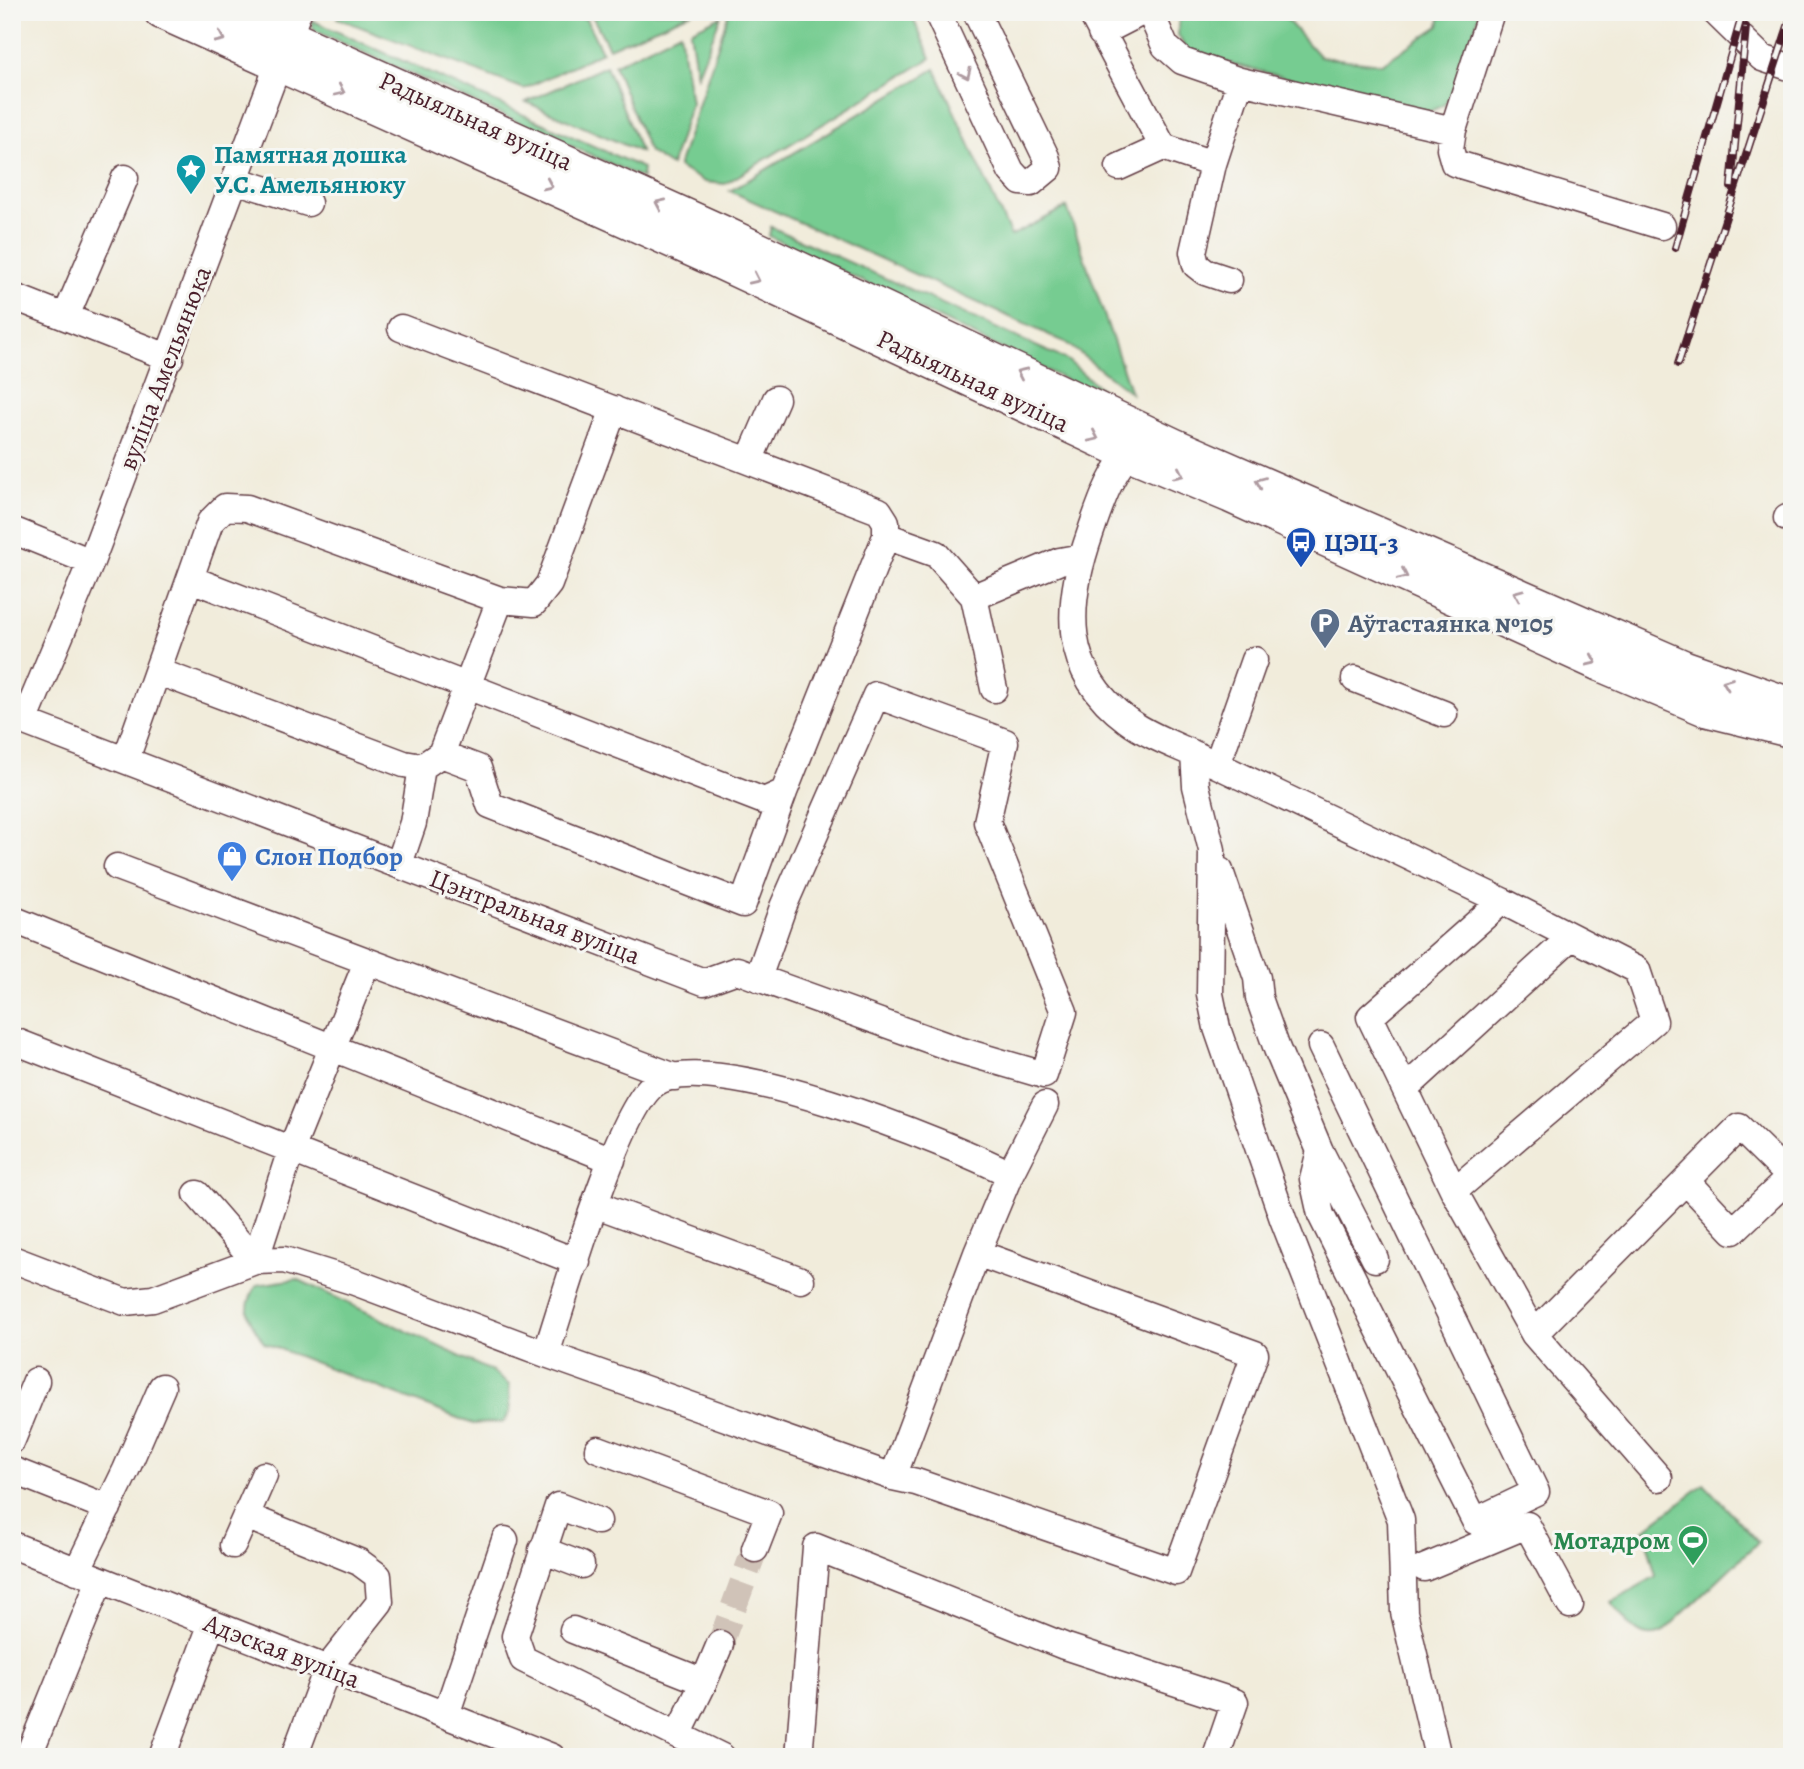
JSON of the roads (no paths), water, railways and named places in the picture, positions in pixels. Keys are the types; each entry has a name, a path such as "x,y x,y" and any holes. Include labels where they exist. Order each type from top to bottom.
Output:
{"main road":[{"name":"Радыяльная вуліца","path":"161,12 288,37"},
{"name":"Радыяльная вуліца","path":"235,12 288,37 710,258 1138,443 1684,667 1792,705"},
{"name":"Радыяльная вуліца","path":"1138,443 1695,705 1792,731"}],"street":[{"path":"937,12 1011,171 1021,182 1031,183 1049,168 1046,157 976,12"},
{"path":"1163,148 1096,22 1142,12 1151,14 1165,46 1175,56 1240,81 1453,130"},
{"path":"1491,12 1453,130 1450,149 1454,163 1662,226"},
{"path":"1715,12 1718,19 1762,58 1792,68"},
{"name":"вуліца Амельянюка","path":"18,719 91,562 170,358 288,37"},
{"path":"1229,280 1205,272 1195,265 1193,252 1213,164 1240,81"},
{"path":"1119,167 1163,148 1213,164"},
{"path":"66,316 125,178"},
{"path":"235,180 308,203"},
{"path":"12,296 170,358"},
{"path":"159,672 404,764 431,760 478,768 490,805 743,904 784,792 886,536 886,522 879,511 401,328"},
{"path":"749,461 776,399"},
{"path":"126,759 210,522 225,507 247,508 500,600 534,603 549,584 614,409"},
{"path":"1138,443 1101,502 1082,557 1071,631 1080,664 1107,702 1128,721 1205,760 1502,901 1637,970 1654,1021 1454,1191"},
{"path":"12,530 91,562"},
{"path":"886,536 936,554 974,597 994,689"},
{"path":"974,597 1060,561 1082,557"},
{"path":"191,579 764,801 784,792"},
{"path":"399,864 431,760 469,685 500,600"},
{"path":"1254,660 1205,760 1196,786 1212,850 1257,978 1263,1011 1320,1151 1375,1259"},
{"path":"1355,679 1444,714"},
{"path":"876,695 1005,742 987,822 1064,1012 1044,1075 955,1049 758,978 783,907 876,695"},
{"name":"Цэнтральная вуліца","path":"18,719 704,982 737,970 758,978"},
{"path":"1212,850 1210,994 1217,1028 1283,1219 1401,1520 1404,1612 1438,1757"},
{"path":"117,867 675,1077 747,1079 831,1102 984,1161 1010,1174"},
{"path":"1502,901 1370,1017 1454,1191 1534,1334 1659,1478"},
{"path":"12,919 612,1160"},
{"path":"1405,1089 1571,937"},
{"path":"255,1261 291,1150 368,962"},
{"path":"12,1040 578,1262"},
{"path":"1320,1151 1313,1179 1321,1215 1475,1521 1536,1492 1321,1046"},
{"path":"545,1354 612,1160 641,1100 655,1084 675,1077"},
{"path":"893,1477 977,1253 1010,1174 1045,1105"},
{"path":"1534,1334 1686,1181"},
{"path":"197,1194 255,1261"},
{"path":"597,1205 801,1280"},
{"path":"12,1259 125,1302 153,1299 255,1261 284,1260 355,1282 545,1354 893,1477 929,1486 1176,1572 1255,1354 977,1253"},
{"path":"12,1440 36,1381"},
{"path":"28,1757 108,1508 162,1387"},
{"path":"598,1449 769,1513 755,1549"},
{"path":"12,1470 108,1508"},
{"path":"233,1545 264,1475"},
{"path":"597,1521 558,1506 515,1636 523,1659 722,1757"},
{"path":"246,1516 359,1562 378,1576 380,1602 327,1669 294,1757"},
{"path":"1424,1568 1527,1525 1570,1605"},
{"path":"446,1715 505,1540"},
{"name":"Адэская вуліца","path":"12,1545 552,1757"},
{"path":"799,1757 816,1547 1064,1646 1235,1702 1216,1757"},
{"path":"542,1550 581,1565"},
{"path":"162,1757 212,1623"},
{"path":"573,1630 704,1682"},
{"path":"678,1735 720,1644"}],"tunnel":[{"path":"720,1644 755,1549"}],"railway":[{"path":"1675,248 1743,12"},
{"path":"1678,364 1792,14"},
{"path":"1731,187 1746,27"}],"place":[{"name":"Памятная дошка У.С. Амельянюку","path":"191,196"},
{"name":"ЦЭЦ-3","path":"1301,569"},
{"name":"Аўтастаянка №105","path":"1325,650"},
{"name":"Слон Подбор","path":"232,883"},
{"name":"Мотадром","path":"1693,1567"}]}
